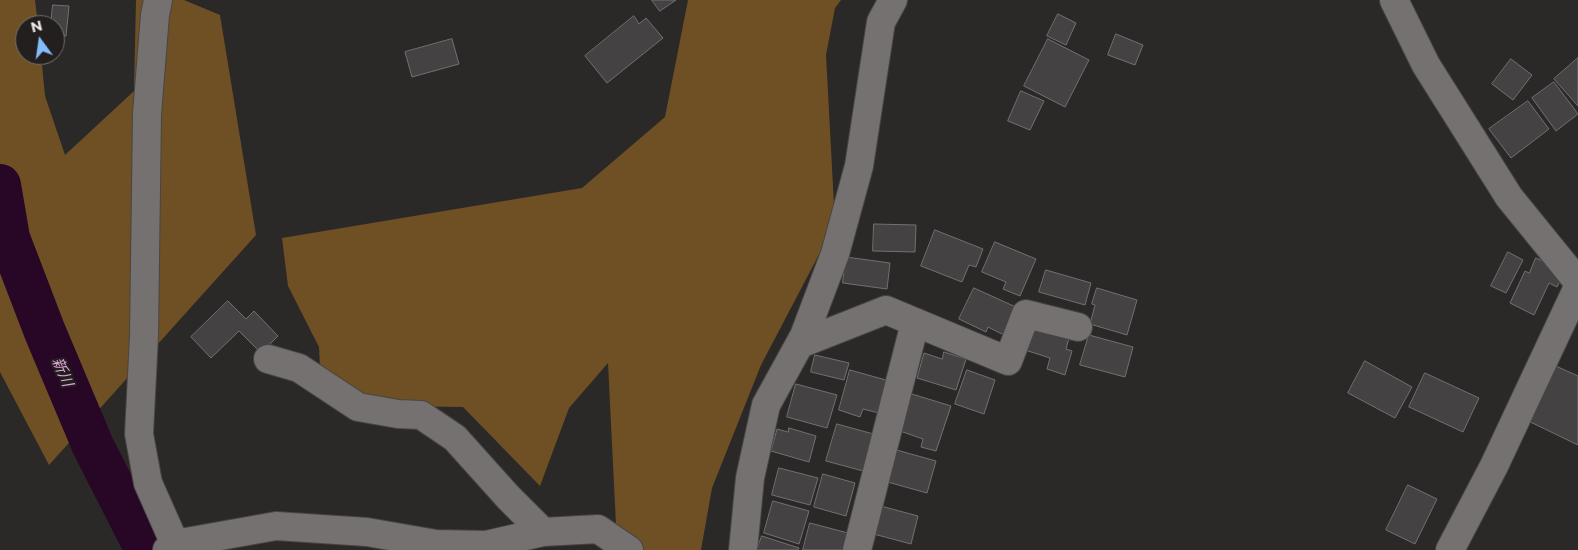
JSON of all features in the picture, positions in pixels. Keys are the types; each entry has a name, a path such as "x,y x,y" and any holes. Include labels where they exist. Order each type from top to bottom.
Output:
{"street":[{"path":"158,0 155,15 147,114 144,336 139,434 148,483 170,548 276,526 368,532 436,544 486,545 543,532 598,529 628,550"},
{"path":"743,550 750,478 766,405 800,344 840,236 859,166 881,22 893,0"},
{"path":"1394,0 1426,66 1509,197 1578,282"},
{"path":"1450,550 1494,466 1578,287"},
{"path":"800,344 886,310 1008,361 1026,314 1078,327"},
{"path":"857,550 915,323"},
{"path":"268,359 299,368 358,407 421,416 455,438 508,497 543,532"}],"shaded area":[{"path":"0,0 35,0 37,15 15,15 15,65 42,65 45,96 65,155 134,91 136,0 184,0 220,15 256,235 49,465 0,372"},
{"path":"688,0 841,0 835,8 826,55 835,224 761,365 712,488 701,550 638,550 616,525 608,363 569,408 540,486 463,407 390,406 321,387 319,347 288,286 282,238 582,188 665,117"}],"building":[{"path":"652,0 676,0 660,11"},
{"path":"53,5 69,6 66,36 65,15 52,15"},
{"path":"1058,14 1076,23 1066,45 1047,36"},
{"path":"634,16 639,24 646,18 663,38 607,83 585,56"},
{"path":"1116,34 1143,45 1135,65 1108,55"},
{"path":"452,39 459,64 412,77 405,52"},
{"path":"1048,39 1089,60 1065,107 1024,86"},
{"path":"1578,58 1578,106 1554,79"},
{"path":"1511,59 1532,75 1513,100 1492,84"},
{"path":"1554,82 1578,114 1556,131 1532,98"},
{"path":"1021,91 1044,101 1030,130 1008,121"},
{"path":"1528,101 1549,129 1511,158 1489,129"},
{"path":"874,224 916,225 915,252 873,251"},
{"path":"935,230 983,249 976,267 969,265 962,282 921,266"},
{"path":"995,242 1036,259 1020,296 1003,289 1006,282 982,272"},
{"path":"1508,252 1523,260 1506,293 1491,286"},
{"path":"846,257 890,263 887,289 843,283"},
{"path":"1536,258 1565,271 1557,287 1549,283 1534,315 1510,303 1525,271 1529,273"},
{"path":"1046,270 1091,283 1085,305 1039,292"},
{"path":"974,288 1018,308 1006,336 988,327 986,332 959,319"},
{"path":"1097,288 1137,300 1127,335 1090,324 1095,305 1092,304"},
{"path":"228,301 246,319 254,311 278,336 261,353 239,331 211,358 191,337"},
{"path":"1032,326 1069,338 1066,349 1072,351 1065,375 1047,369 1050,358 1025,350"},
{"path":"1089,335 1133,347 1125,377 1080,365"},
{"path":"944,352 966,359 956,390 917,378 924,353 942,359"},
{"path":"815,355 849,363 844,380 811,372"},
{"path":"1365,361 1412,387 1395,418 1348,393"},
{"path":"1547,362 1578,376 1578,445 1520,417"},
{"path":"850,370 893,382 883,414 863,409 860,417 839,410"},
{"path":"967,370 995,380 984,414 955,404"},
{"path":"1425,373 1479,398 1463,432 1409,407"},
{"path":"796,384 837,395 827,428 787,417"},
{"path":"912,394 951,406 936,451 921,447 923,439 900,431"},
{"path":"837,424 877,435 867,472 826,461"},
{"path":"789,428 816,436 809,462 771,451 777,429 788,432"},
{"path":"893,449 936,461 927,493 884,481"},
{"path":"779,468 818,478 810,505 772,495"},
{"path":"823,474 855,483 846,516 814,507"},
{"path":"1408,485 1437,499 1415,544 1386,530"},
{"path":"773,501 809,511 799,544 764,533"},
{"path":"877,505 918,516 911,544 870,533"},
{"path":"810,523 848,533 843,550 803,550"},
{"path":"762,536 799,548 798,550 757,550"}],"waterway":[{"name":"新川","path":"0,185 9,238 45,332 93,446 146,550"}]}
